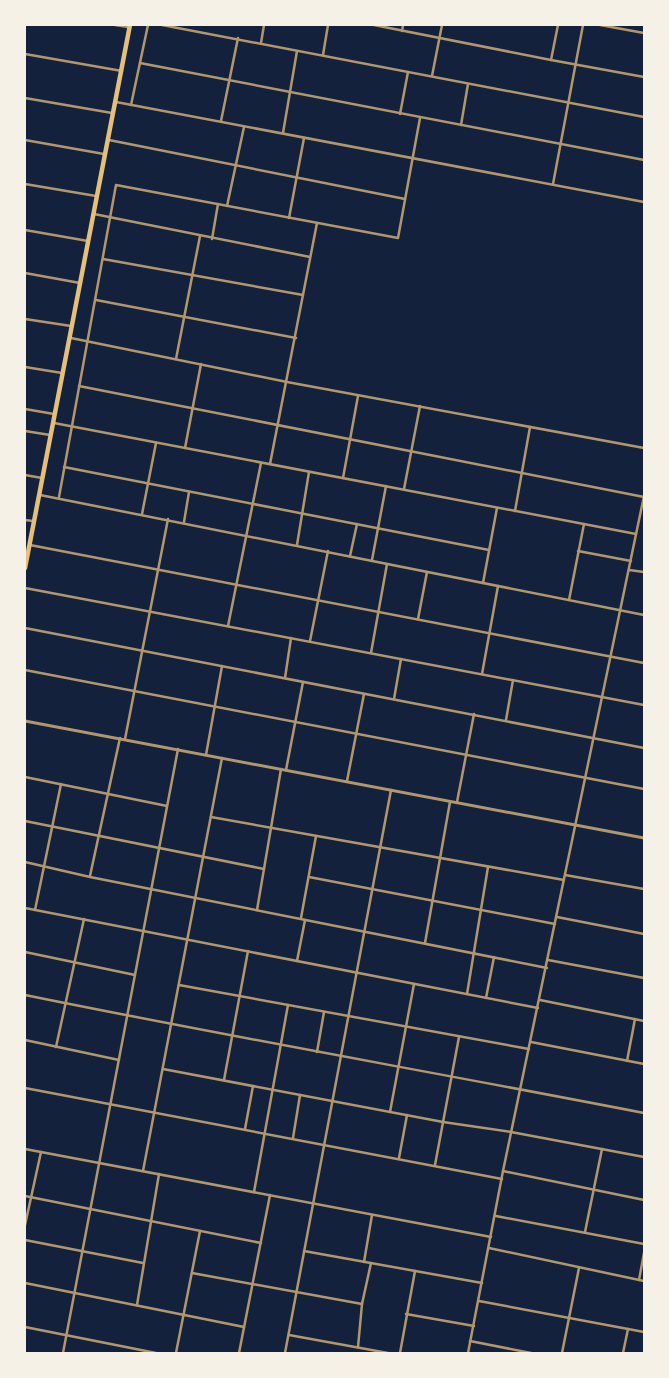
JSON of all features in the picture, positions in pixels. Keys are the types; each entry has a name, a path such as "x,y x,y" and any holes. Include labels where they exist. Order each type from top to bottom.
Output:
{"highway":[{"path":"25,568 130,26"}],"street":[{"path":"115,25 130,26"},
{"path":"131,105 148,25"},
{"path":"162,25 644,117"},
{"path":"261,43 264,25"},
{"path":"323,55 328,25"},
{"path":"374,25 644,77"},
{"path":"402,31 403,25"},
{"path":"432,76 442,25"},
{"path":"551,60 558,25"},
{"path":"553,184 583,25"},
{"path":"600,25 644,33"},
{"path":"221,121 238,38"},
{"path":"283,133 297,50"},
{"path":"25,54 122,71"},
{"path":"140,63 644,160"},
{"path":"400,114 408,72"},
{"path":"461,125 468,84"},
{"path":"25,98 113,113"},
{"path":"116,102 644,202"},
{"path":"59,497 117,184 398,238 420,118"},
{"path":"227,206 244,126"},
{"path":"289,218 304,138"},
{"path":"25,140 104,154"},
{"path":"107,140 405,199"},
{"path":"25,184 96,196"},
{"path":"212,238 218,204"},
{"path":"93,214 310,257"},
{"path":"270,464 317,223"},
{"path":"25,230 88,241"},
{"path":"176,360 200,236"},
{"path":"103,259 303,295"},
{"path":"25,273 80,283"},
{"path":"95,300 296,338"},
{"path":"25,319 71,326"},
{"path":"69,338 287,382 644,448"},
{"path":"185,448 201,364"},
{"path":"25,367 62,373"},
{"path":"79,386 644,496 575,824 547,968 511,1132 468,1353"},
{"path":"343,478 358,395"},
{"path":"404,489 420,406"},
{"path":"25,409 56,414"},
{"path":"54,423 636,534"},
{"path":"515,511 530,427"},
{"path":"25,431 52,436"},
{"path":"142,514 156,443"},
{"path":"228,626 261,462"},
{"path":"64,467 489,550"},
{"path":"297,545 309,472"},
{"path":"25,475 43,478"},
{"path":"372,560 386,486"},
{"path":"184,522 189,492"},
{"path":"40,495 59,497 644,615"},
{"path":"483,583 497,508"},
{"path":"90,877 134,690 148,611 168,519"},
{"path":"25,520 34,522"},
{"path":"350,556 357,524"},
{"path":"569,600 584,524"},
{"path":"30,545 644,663"},
{"path":"310,642 328,551"},
{"path":"578,551 631,561"},
{"path":"371,653 387,563"},
{"path":"629,570 644,572"},
{"path":"418,620 427,571"},
{"path":"482,674 498,586"},
{"path":"25,588 644,705"},
{"path":"25,628 364,694 394,698 644,748"},
{"path":"285,678 292,638"},
{"path":"394,698 400,659"},
{"path":"206,755 222,666"},
{"path":"25,670 644,789"},
{"path":"506,720 513,680"},
{"path":"257,910 271,828 303,682"},
{"path":"347,781 364,694"},
{"path":"457,802 474,714"},
{"path":"25,721 644,838"},
{"path":"63,1353 178,749"},
{"path":"144,1171 222,758"},
{"path":"25,776 167,806"},
{"path":"35,910 61,784"},
{"path":"285,1353 391,790"},
{"path":"425,943 434,901 450,801"},
{"path":"211,817 564,880"},
{"path":"25,822 264,869"},
{"path":"301,919 316,836"},
{"path":"25,862 90,877 364,930 547,968"},
{"path":"467,994 488,867"},
{"path":"565,875 644,889"},
{"path":"309,877 555,924"},
{"path":"25,908 538,1008"},
{"path":"557,917 644,934"},
{"path":"56,1047 84,919"},
{"path":"297,961 306,920"},
{"path":"224,1081 248,951"},
{"path":"25,952 135,975"},
{"path":"486,998 494,957"},
{"path":"548,960 644,978"},
{"path":"390,1112 414,984"},
{"path":"179,985 529,1049"},
{"path":"25,994 171,1025 451,1078 521,1088 644,1113"},
{"path":"540,1000 644,1021"},
{"path":"254,1192 288,1005"},
{"path":"317,1052 324,1012"},
{"path":"627,1061 635,1019"},
{"path":"435,1165 459,1037"},
{"path":"25,1040 119,1060"},
{"path":"531,1042 644,1064"},
{"path":"163,1069 443,1122 511,1132 644,1157"},
{"path":"245,1129 253,1086"},
{"path":"25,1088 502,1179"},
{"path":"293,1138 300,1095"},
{"path":"399,1158 407,1115"},
{"path":"25,1149 491,1237"},
{"path":"585,1232 602,1149"},
{"path":"25,1225 41,1152"},
{"path":"503,1171 644,1200"},
{"path":"137,1305 160,1174"},
{"path":"239,1353 270,1195"},
{"path":"25,1196 261,1243"},
{"path":"364,1262 372,1215"},
{"path":"495,1216 644,1244"},
{"path":"176,1353 200,1231"},
{"path":"25,1240 143,1263"},
{"path":"489,1248 644,1281"},
{"path":"304,1251 482,1284"},
{"path":"639,1280 644,1253"},
{"path":"358,1347 362,1304 371,1263"},
{"path":"562,1353 579,1268"},
{"path":"400,1353 415,1271"},
{"path":"192,1273 362,1304"},
{"path":"25,1282 244,1327"},
{"path":"478,1301 644,1332"},
{"path":"406,1314 474,1326"},
{"path":"25,1327 156,1353"},
{"path":"623,1353 628,1329"},
{"path":"288,1335 388,1353"},
{"path":"470,1341 531,1353"},
{"path":"125,1353 126,1347"}]}
